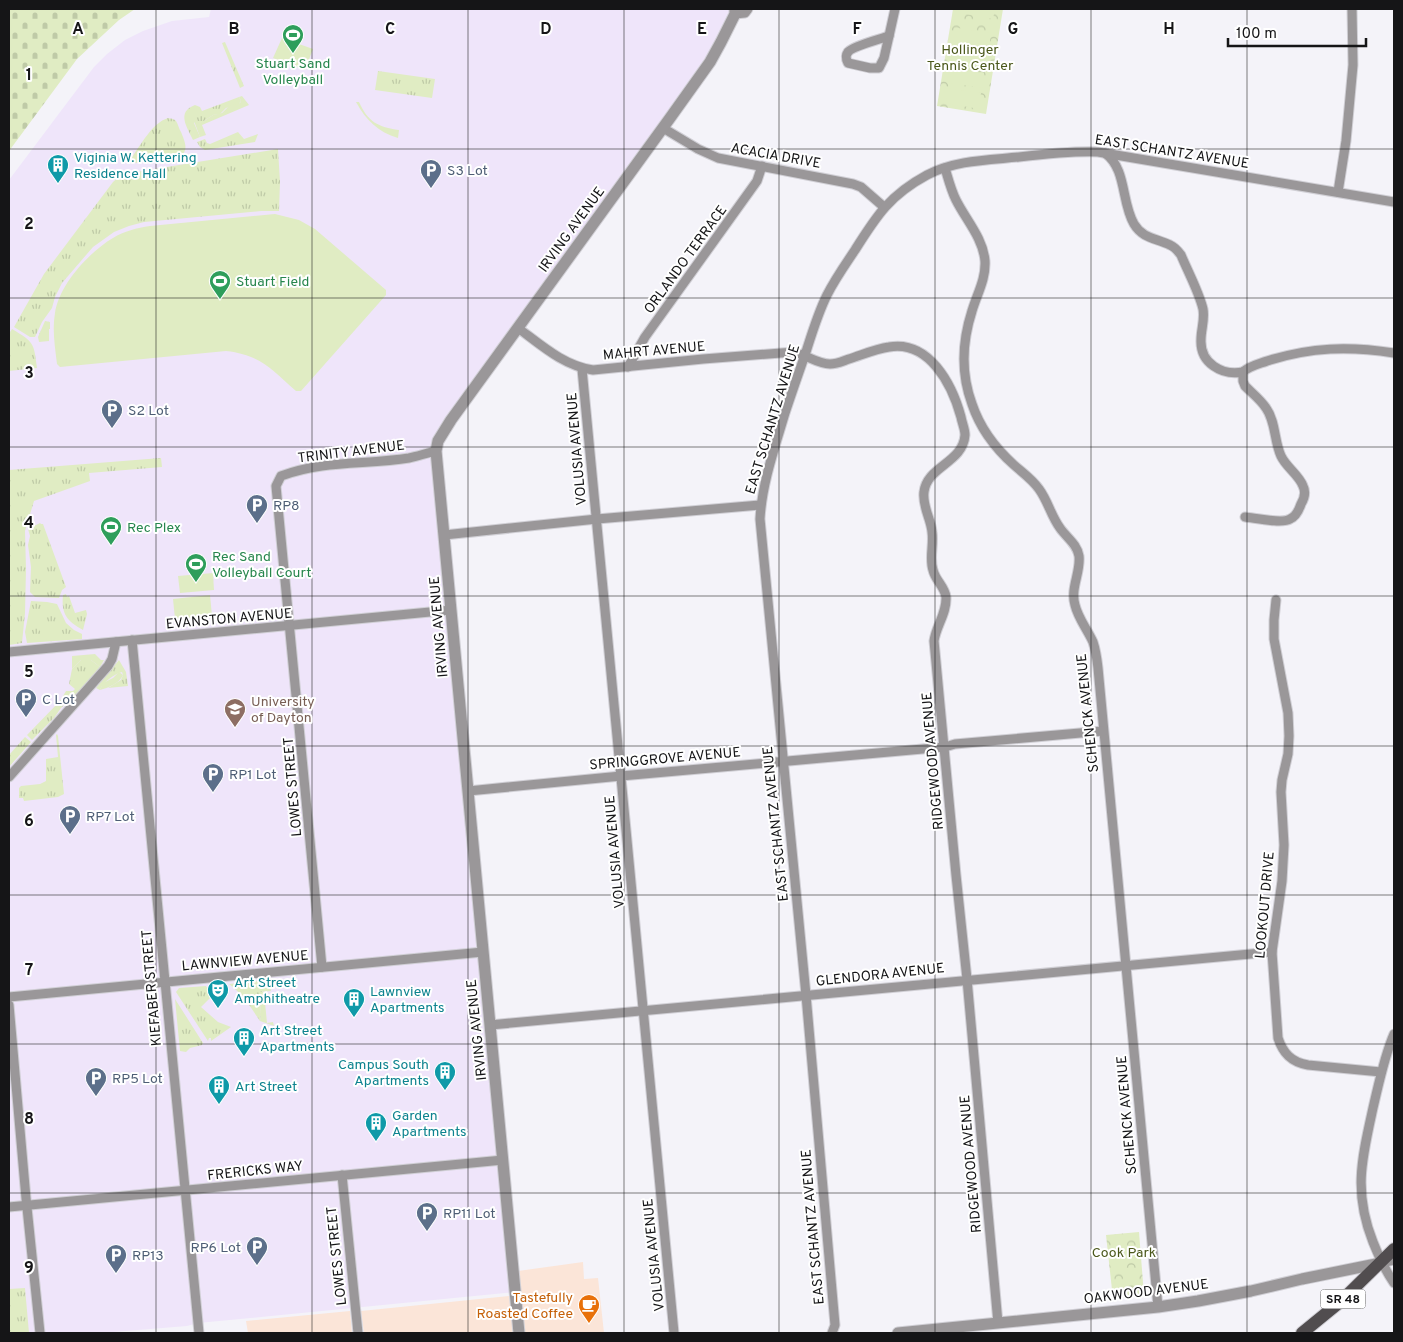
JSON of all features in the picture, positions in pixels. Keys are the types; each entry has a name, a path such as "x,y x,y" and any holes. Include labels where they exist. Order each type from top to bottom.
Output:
{"main road":[{"name":"SR 48","path":"1302,1333 1340,1302 1394,1249"}],"street":[{"path":"735,11 745,13 748,9"},
{"path":"889,36 853,48 847,52 846,58 848,63 879,68 884,58 889,36 895,9"},
{"path":"1338,192 1346,141 1353,65 1352,9"},
{"name":"IRVING AVENUE","path":"519,1333 436,451 438,441 451,420 664,128 714,55 735,11"},
{"name":"ACACIA DRIVE","path":"664,128 712,156 853,184 861,187 884,207"},
{"name":"EAST SCHANTZ AVENUE","path":"832,1333 835,1325 806,995 760,519 762,493 779,432 804,355 826,296 865,234 894,196 929,174 969,162 1066,152 1105,152 1394,202"},
{"path":"1105,152 1114,161 1118,170 1134,225 1149,238 1169,244 1181,255 1204,314 1200,339 1201,346 1208,361 1214,367 1225,372 1243,372 1250,367 1285,355 1306,350 1328,348 1349,348 1394,353"},
{"name":"ORLANDO TERRACE","path":"628,367 646,337 757,181 762,166"},
{"name":"SCHENCK AVENUE","path":"945,168 956,198 984,251 984,278 970,318 964,346 966,384 978,420 999,450 1040,490 1060,529 1076,546 1078,556 1079,564 1074,583 1074,603 1096,653 1158,1307"},
{"name":"MAHRT AVENUE","path":"518,328 568,364 593,370 794,352 804,355"},
{"path":"804,355 825,364 832,364 890,347 900,346 917,351 936,366 952,392 957,402 965,436"},
{"name":"VOLUSIA AVENUE","path":"582,368 674,1333"},
{"path":"1243,372 1245,386 1266,408 1279,453 1284,463 1304,489 1301,506 1296,515 1291,519 1282,521 1245,517"},
{"name":"RIDGEWOOD AVENUE","path":"978,420 965,436 958,453 934,473 928,480 923,493 933,535 931,562 933,571 946,598 946,606 935,632 934,641 998,1323"},
{"name":"TRINITY AVENUE","path":"276,486 281,476 315,466 410,458 436,451"},
{"name":"LOWES STREET","path":"276,486 322,967"},
{"path":"444,535 760,505"},
{"name":"LOOKOUT DRIVE","path":"1276,600 1274,639 1288,713 1289,736 1288,754 1281,792 1284,845 1282,881 1272,952 1278,1038 1286,1054 1299,1063 1382,1072"},
{"name":"EVANSTON AVENUE","path":"9,652 451,610"},
{"name":"KIEFABER STREET","path":"132,640 199,1333"},
{"path":"11,775 108,666 112,660 116,642"},
{"name":"SPRINGGROVE AVENUE","path":"468,791 1103,731"},
{"name":"LAWNVIEW AVENUE","path":"9,997 483,952"},
{"name":"GLENDORA AVENUE","path":"490,1025 1272,952"},
{"path":"9,1005 40,1333"},
{"path":"1394,1034 1382,1072 1364,1153 1361,1191 1362,1206 1381,1263 1394,1283"},
{"name":"FRERICKS WAY","path":"9,1207 503,1160"},
{"name":"LOWES STREET","path":"342,1175 358,1333"},
{"name":"OAKWOOD AVENUE","path":"898,1333 1158,1307 1234,1294 1394,1260"}],"shaded area":[{"name":"University of Dayton","path":"211,9 734,9 721,42 438,441 516,1292 101,1333 9,1333 9,180 94,67 107,54 125,40 143,31 172,21 209,17"},
{"path":"583,1262 584,1279 598,1278 604,1333 525,1333 518,1271"},
{"path":"509,1296 513,1333 364,1333 361,1311"},
{"path":"350,1311 352,1333 248,1333 246,1321"}],"green space":[{"path":"9,9 135,9 119,20 77,59 9,151"},
{"name":"Hollinger Tennis Center","path":"953,9 1003,9 986,114 937,106"},
{"path":"961,9 995,9 993,19 960,13"},
{"path":"958,28 991,33 989,49 955,43"},
{"name":"Stuart Sand Volleyball","path":"282,38 313,49 305,70 273,58"},
{"path":"225,42 244,86 240,88 222,43"},
{"path":"955,48 988,53 985,68 952,63"},
{"path":"952,68 984,73 982,88 949,83"},
{"path":"378,71 435,79 432,98 375,90"},
{"path":"948,88 981,93 979,109 946,103"},
{"path":"242,96 249,105 202,125 206,135 200,137 194,121 204,121 213,115 222,113 229,106 240,103 239,97"},
{"path":"239,97 241,101 239,104 226,108 220,114 213,115 204,121 196,121 194,123 200,137 193,140 184,116 189,108 195,105 200,107 202,111"},
{"path":"356,102 359,102 362,109 374,122 399,130 398,138 384,132 373,124"},
{"path":"168,118 176,121 185,143 185,150 182,155 133,162 132,157 147,135"},
{"path":"238,132 244,139 258,134 255,142 205,150 197,142 205,139 210,144"},
{"path":"278,149 279,211 144,222 114,232 93,247 62,283 52,308 42,322 35,337 30,337 14,327 44,274 113,182 122,174"},
{"name":"Stuart Field","path":"275,214 299,220 315,229 386,290 386,295 301,391 296,391 265,364 248,356 226,351 60,367 57,364 54,326 55,313 62,291 76,270 104,244 122,233 145,227"},
{"path":"45,321 50,322 49,341 39,342 38,337"},
{"path":"12,329 32,344 37,368 9,371 9,334"},
{"path":"161,458 162,467 89,473 90,481 34,501 25,531 25,613 22,643 9,645 9,470"},
{"path":"40,523 43,524 66,587 62,590 59,598 35,597 30,592 31,567 28,529"},
{"name":"Rec Sand Volleyball Court","path":"213,573 214,590 180,593 178,576"},
{"path":"66,594 67,597 69,596 75,613 86,610 87,614 83,630 69,620 64,612 63,595"},
{"path":"210,595 212,616 175,619 173,599"},
{"path":"31,601 57,604 66,623 82,634 82,639 27,643 25,632"},
{"path":"41,626 54,626 53,634 47,640 39,630"},
{"path":"95,654 101,660 104,660 100,667 91,660 81,660 72,669 72,656"},
{"path":"81,660 91,660 100,667 32,740 27,735 60,701 66,691 73,691 75,689 69,684 72,669"},
{"path":"119,660 126,672 128,686 108,688 121,680 122,672 109,679 100,690 96,688"},
{"path":"119,672 123,675 117,683 100,690 103,683 113,678"},
{"path":"57,734 64,794 58,797 24,801 23,798 19,798 19,788 46,781 46,759 58,757"},
{"path":"25,737 31,742 9,767 9,755"},
{"path":"270,980 271,991 260,992 260,1021 243,996 229,984"},
{"path":"206,986 212,996 201,1007 218,1022 231,1027 211,1041 211,1038 209,1038 208,1041 176,992 179,988"},
{"path":"260,992 264,992 267,1023 273,1022 274,1026 260,1021"},
{"path":"175,999 203,1043 202,1045 190,1048 186,1052 180,1051"},
{"name":"Cook Park","path":"1139,1232 1144,1295 1113,1299 1106,1235"},
{"path":"25,1288 29,1333 9,1333 9,1289"}],"place":[{"name":"Stuart Sand Volleyball","path":"293,54"},
{"name":"Viginia W. Kettering Residence Hall","path":"58,184"},
{"name":"S3 Lot","path":"431,189"},
{"name":"Stuart Field","path":"220,300"},
{"name":"S2 Lot","path":"112,429"},
{"name":"RP8","path":"257,524"},
{"name":"Rec Plex","path":"111,546"},
{"name":"Rec Sand Volleyball Court","path":"196,583"},
{"name":"C Lot","path":"26,718"},
{"name":"University of Dayton","path":"235,728"},
{"name":"RP1 Lot","path":"213,793"},
{"name":"RP7 Lot","path":"70,835"},
{"name":"Art Street Amphitheatre","path":"218,1009"},
{"name":"Lawnview Apartments","path":"354,1018"},
{"name":"Art Street Apartments","path":"244,1057"},
{"name":"Campus South Apartments","path":"445,1091"},
{"name":"RP5 Lot","path":"96,1097"},
{"name":"Art Street","path":"219,1105"},
{"name":"Garden Apartments","path":"376,1142"},
{"name":"RP11 Lot","path":"427,1232"},
{"name":"RP6 Lot","path":"257,1266"},
{"name":"RP13","path":"116,1274"},
{"name":"Tastefully Roasted Coffee","path":"589,1324"}]}
